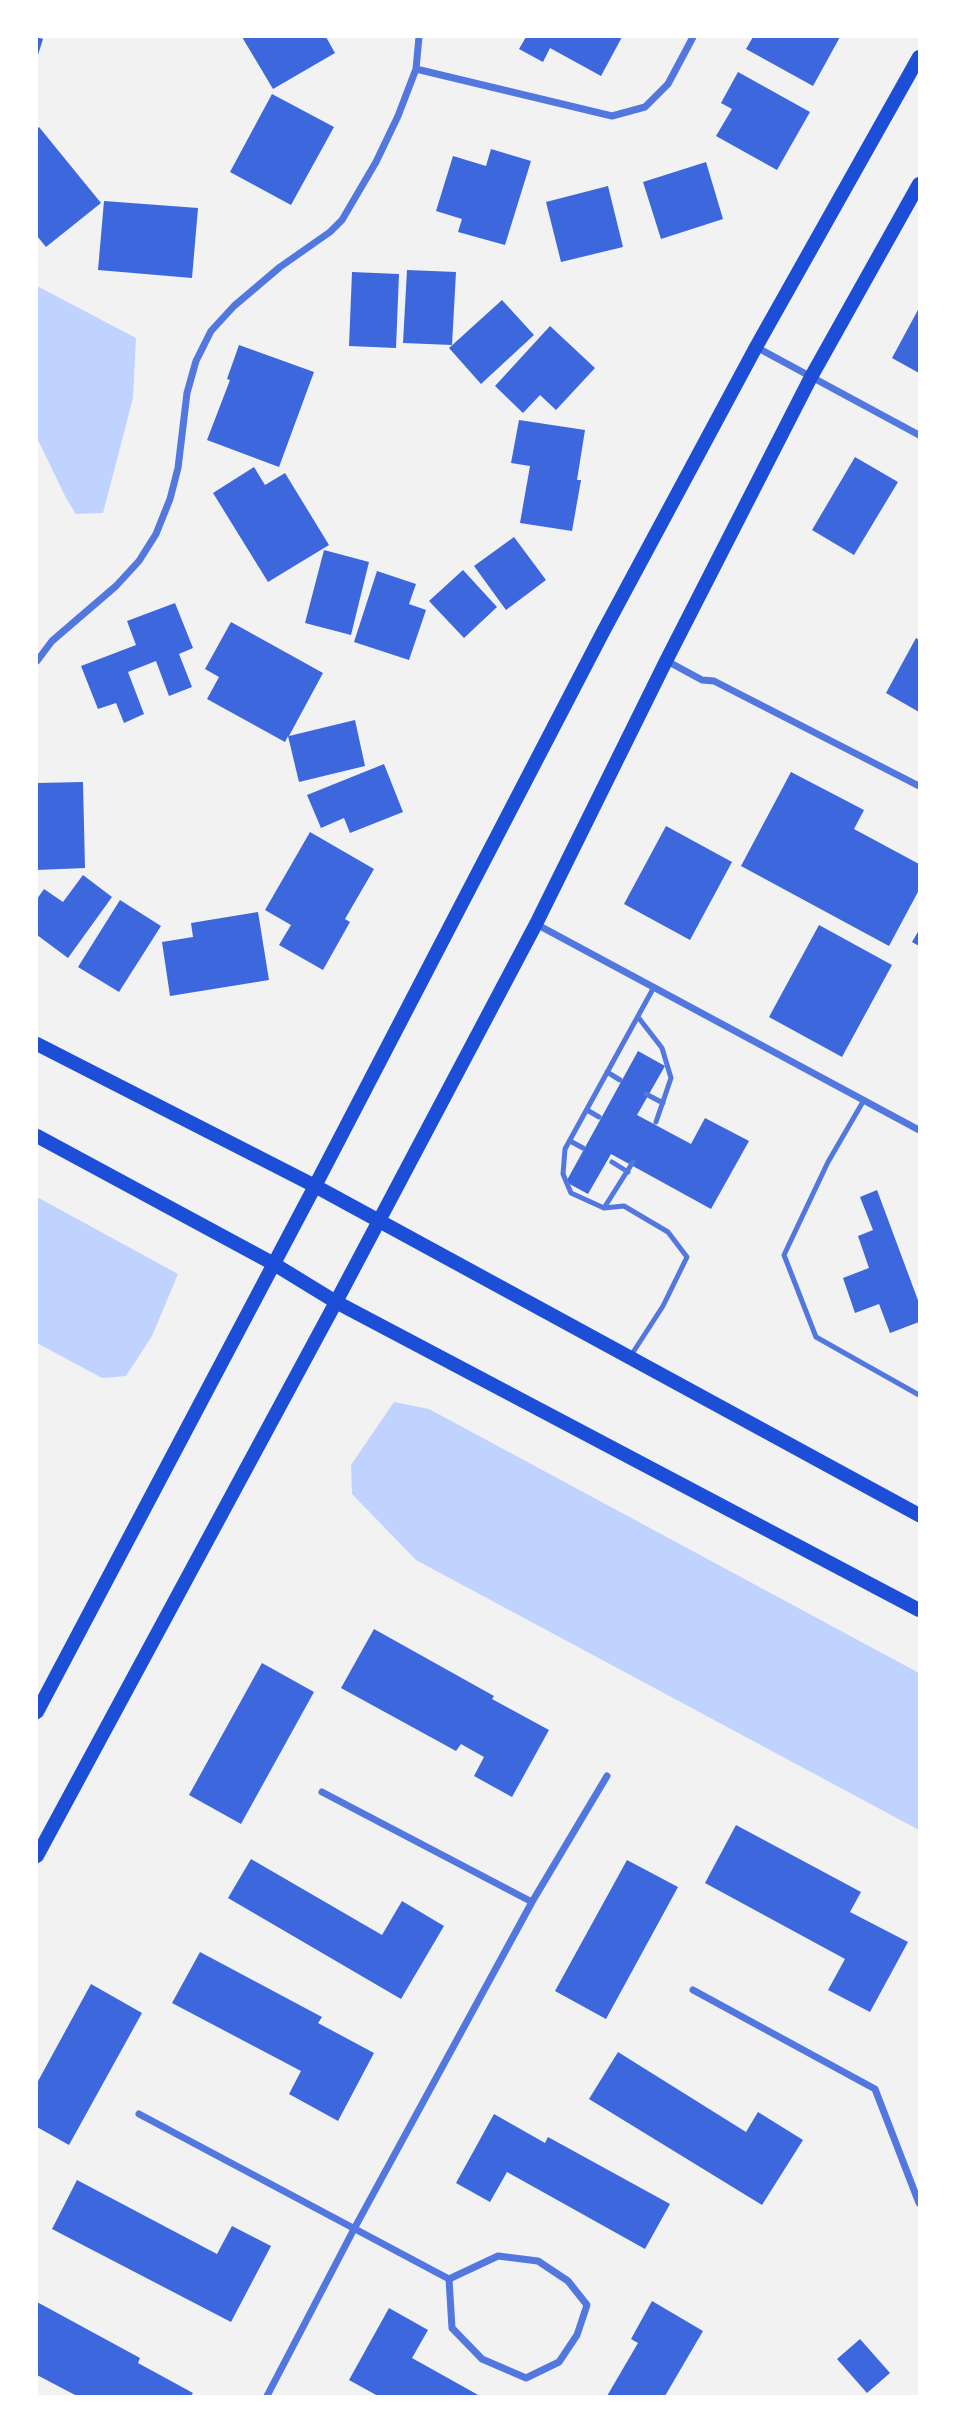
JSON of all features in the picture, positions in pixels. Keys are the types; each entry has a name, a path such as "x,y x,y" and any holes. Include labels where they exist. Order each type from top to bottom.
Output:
{"main road":[{"path":"37,1712 316,1186 596,644 756,347 919,57"},
{"path":"37,1856 336,1302 536,924 811,377 919,184"},
{"path":"37,1044 316,1186 919,1515"},
{"path":"37,1136 274,1264 336,1302 919,1610"}],"street":[{"path":"37,661 52,641 116,586 139,561 156,534 170,499 178,468 187,393 196,361 211,331 234,306 342,220 376,162 398,116 416,69 419,37"},
{"path":"416,69 612,116 645,107 668,84 693,37"},
{"path":"756,347 919,435"},
{"path":"666,661 702,680 714,681 919,786"},
{"path":"536,924 919,1130"},
{"path":"267,2396 354,2229 532,1902 607,1776"},
{"path":"322,1793 532,1902"},
{"path":"693,1990 875,2089 919,2203"},
{"path":"139,2114 449,2279"},
{"path":"498,2256 538,2261 568,2281 587,2305 577,2335 559,2362 526,2378 482,2359 452,2328 449,2279 498,2256"}],"lane":[{"path":"630,1357 658,1315 687,1257 668,1232 624,1206 604,1208 571,1193 562,1174 565,1149 654,987"},
{"path":"638,1017 662,1048 671,1078 656,1122"},
{"path":"607,1072 620,1080"},
{"path":"646,1094 663,1103"},
{"path":"864,1100 828,1162 784,1255 816,1337 919,1395"},
{"path":"587,1110 599,1117"},
{"path":"570,1141 583,1148"},
{"path":"604,1208 633,1161"},
{"path":"612,1162 628,1172"}],"water":[{"path":"37,286 136,338 133,398 103,513 76,514 37,438"},
{"path":"37,1197 178,1274 152,1336 126,1376 102,1378 37,1343"},
{"path":"394,1402 429,1409 919,1673 919,1830 416,1560 352,1494 351,1465"}],"building":[{"path":"37,37 43,39 37,58"},
{"path":"242,37 326,37 335,53 273,89"},
{"path":"526,37 622,37 601,76 550,48 543,62 519,49"},
{"path":"753,37 840,37 813,86 746,49"},
{"path":"738,72 810,112 777,170 716,136 732,109 721,103"},
{"path":"272,94 334,127 291,205 230,172"},
{"path":"39,127 101,203 46,247 37,236"},
{"path":"491,149 531,161 505,245 458,232 462,219 436,211 453,156 486,166"},
{"path":"706,162 723,219 661,239 643,182"},
{"path":"608,186 623,247 561,262 546,202"},
{"path":"104,201 198,208 192,278 98,270"},
{"path":"407,270 456,272 452,345 403,343"},
{"path":"352,272 399,274 396,348 349,346"},
{"path":"502,300 534,335 481,384 449,348"},
{"path":"919,308 919,373 892,358"},
{"path":"550,326 595,368 556,410 540,395 523,413 495,386"},
{"path":"239,345 314,372 279,467 207,440 230,380 227,379"},
{"path":"519,420 585,430 577,480 581,480 572,531 520,523 530,466 511,463"},
{"path":"855,457 898,482 854,555 812,530"},
{"path":"254,467 265,485 285,473 329,545 268,582 213,493"},
{"path":"514,537 546,580 506,610 474,566"},
{"path":"324,550 369,562 351,635 305,623"},
{"path":"463,570 497,607 464,638 429,601"},
{"path":"377,571 416,584 409,604 426,610 409,660 354,642"},
{"path":"175,603 193,648 179,654 192,687 169,696 156,661 128,672 144,714 124,723 116,703 98,709 81,666 136,645 127,621"},
{"path":"231,622 323,673 289,736 355,720 365,766 299,782 288,736 285,742 207,699 219,677 205,669"},
{"path":"916,638 919,640 919,712 886,693"},
{"path":"384,764 403,812 350,833 344,818 321,828 307,795"},
{"path":"791,772 864,810 854,829 919,864 919,890 889,946 741,866"},
{"path":"83,782 85,868 37,870 37,783"},
{"path":"666,826 732,862 690,940 624,904"},
{"path":"310,832 374,869 345,919 350,922 323,970 279,945 291,925 265,910"},
{"path":"83,875 112,897 68,958 37,935 37,899 44,889 63,902"},
{"path":"120,900 161,926 119,992 78,967"},
{"path":"258,912 269,980 170,996 162,942 193,937 191,923"},
{"path":"819,925 892,965 842,1057 769,1017"},
{"path":"919,930 919,946 912,942"},
{"path":"638,1051 665,1066 637,1115 691,1144 705,1118 749,1141 711,1209 611,1154 588,1194 566,1182"},
{"path":"877,1190 919,1303 919,1322 890,1333 879,1304 855,1313 843,1278 869,1268 858,1236 873,1230 860,1197"},
{"path":"374,1629 549,1730 512,1797 474,1776 484,1757 461,1744 456,1751 341,1688"},
{"path":"262,1663 314,1692 241,1824 189,1795"},
{"path":"736,1825 861,1892 850,1912 908,1942 870,2012 828,1990 845,1959 705,1883"},
{"path":"251,1859 382,1935 402,1901 444,1926 401,1999 228,1898"},
{"path":"627,1860 678,1887 606,2019 555,1991"},
{"path":"200,1952 322,2017 318,2023 374,2053 338,2121 289,2094 301,2071 172,2003"},
{"path":"91,1984 142,2013 69,2145 37,2127 37,2083"},
{"path":"618,2052 746,2132 758,2112 803,2140 762,2205 589,2099"},
{"path":"494,2114 545,2143 548,2137 670,2204 645,2249 507,2172 490,2202 456,2183"},
{"path":"77,2180 217,2254 232,2226 271,2246 231,2322 52,2229"},
{"path":"652,2301 703,2331 665,2396 607,2396 638,2343 631,2339"},
{"path":"37,2302 140,2358 138,2363 193,2393 191,2396 77,2396 37,2375"},
{"path":"389,2308 428,2330 412,2358 480,2396 378,2396 349,2380"},
{"path":"860,2339 890,2373 867,2393 837,2359"}]}
